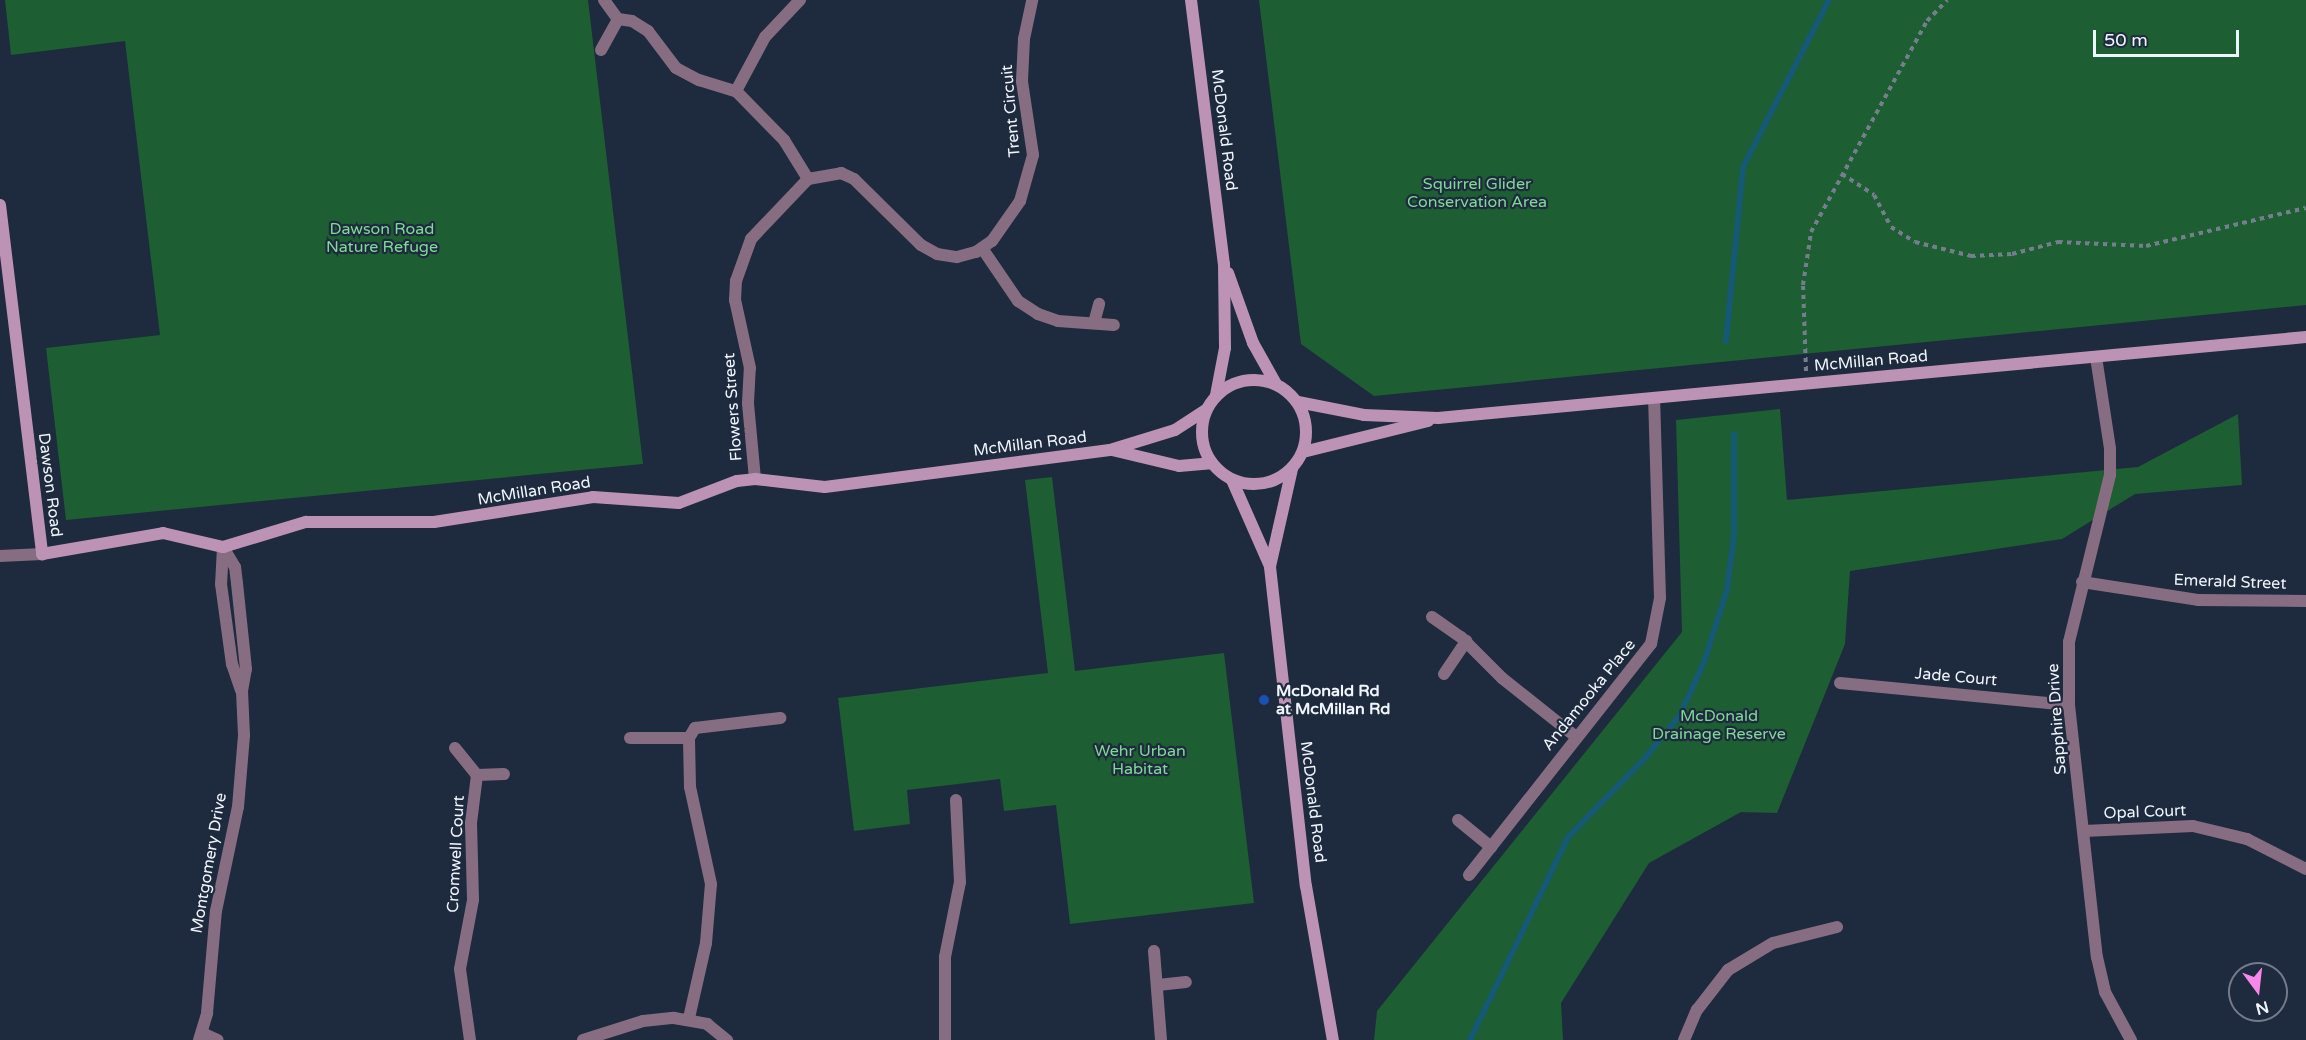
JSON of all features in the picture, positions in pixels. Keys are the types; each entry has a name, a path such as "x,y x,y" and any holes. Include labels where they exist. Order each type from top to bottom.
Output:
{"street":[{"path":"604,0 618,19 633,21 648,31 676,68 699,80 736,91 784,140 808,179 841,173 854,179 921,245 937,254 957,257 982,248 1018,300 1058,321 1114,325"},
{"path":"736,91 765,37 800,0"},
{"name":"Trent Circuit","path":"982,248 992,241 1020,201 1029,179 1032,135 1022,60 1032,0"},
{"name":"McDonald Road","path":"1191,0 1224,264 1225,348 1216,395"},
{"path":"601,50 618,19"},
{"name":"Flowers Street","path":"755,479 748,403 750,368 735,300 736,281 751,240 808,179"},
{"name":"Dawson Road","path":"0,205 42,555"},
{"name":"McDonald Road","path":"1224,264 1253,343 1276,384"},
{"path":"1094,323 1098,304"},
{"name":"McMillan Road","path":"1298,402 1364,415 1438,418 2306,337"},
{"name":"Sapphire Drive","path":"2096,357 2110,449 2110,475 2069,642 2069,705 2097,957 2105,992 2131,1040"},
{"path":"1244,380 1276,384 1298,402 1306,426 1303,453 1292,469 1264,484 1232,480 1211,463 1203,446 1202,428 1206,410 1216,395 1244,380"},
{"name":"Andamooka Place","path":"1469,875 1575,736 1643,657 1660,614 1654,399"},
{"name":"McMillan Road","path":"0,556 42,555 163,533 223,547 306,522 434,522 594,497 679,503 737,481 755,479 825,487 1110,450 1175,430 1206,410"},
{"name":"McMillan Road","path":"1303,453 1438,418"},
{"name":"McMillan Road","path":"1110,450 1179,466 1211,463"},
{"name":"McDonald Road","path":"1270,567 1292,469"},
{"name":"McDonald Road","path":"1232,480 1270,567 1305,875 1333,1040"},
{"name":"Montgomery Drive","path":"200,1037 207,1013 216,911 238,807 244,735 242,691 232,664 222,596 219,567 223,547"},
{"name":"Emerald Street","path":"2082,582 2198,600 2306,601"},
{"path":"1432,617 1466,641 1502,678 1575,736"},
{"path":"1444,674 1466,641"},
{"name":"Jade Court","path":"1840,683 2069,705"},
{"path":"689,1018 706,943 711,884 690,787 689,738 695,728 780,718"},
{"path":"630,738 689,738"},
{"name":"Cromwell Court","path":"455,748 477,775 471,823 473,900 460,969 459,988 470,1040"},
{"name":"Cromwell Court","path":"477,775 504,774"},
{"path":"945,1040 945,957 960,882 956,800"},
{"path":"1458,820 1491,847"},
{"name":"Opal Court","path":"2084,831 2193,826 2247,839 2306,869"},
{"path":"1684,1040 1697,1010 1728,970 1773,943 1838,927"},
{"path":"1154,951 1161,1040"},
{"path":"1158,985 1186,982"},
{"path":"583,1040 643,1021 689,1018 706,1024 727,1040"},
{"path":"200,1037 218,1040"}],"path":[{"path":"1808,384 1802,333 1803,285 1811,232 1927,21 1947,0"},
{"path":"1842,174 1874,195 1891,227 1915,242 1971,256 2012,254 2058,242 2146,246 2306,208"}],"green space":[{"name":"Dawson Road Nature Refuge","path":"5,0 588,0 643,464 66,520 46,348 160,335 125,41 11,55"},
{"name":"Squirrel Glider Conservation Area","path":"1259,0 2306,0 2306,305 1374,396 1301,344"},
{"name":"McDonald Drainage Reserve","path":"1780,409 1787,500 2138,467 2238,414 2242,485 2135,494 2062,539 1850,571 1845,644 1777,813 1741,812 1649,863 1561,1003 1563,1040 1374,1040 1377,1011 1682,632 1676,420"},
{"name":"Wehr Urban Habitat","path":"1052,477 1075,671 1224,653 1254,903 1070,924 1056,805 1004,811 1000,779 907,790 910,824 854,831 838,698 1048,673 1025,480"}],"waterway":[{"path":"1726,341 1743,167 1829,0"},
{"path":"1470,1040 1568,837 1645,758 1680,715 1704,662 1727,590 1734,535 1734,434"}],"place":[{"name":"McDonald Rd at McMillan Rd","path":"1264,700"}]}
